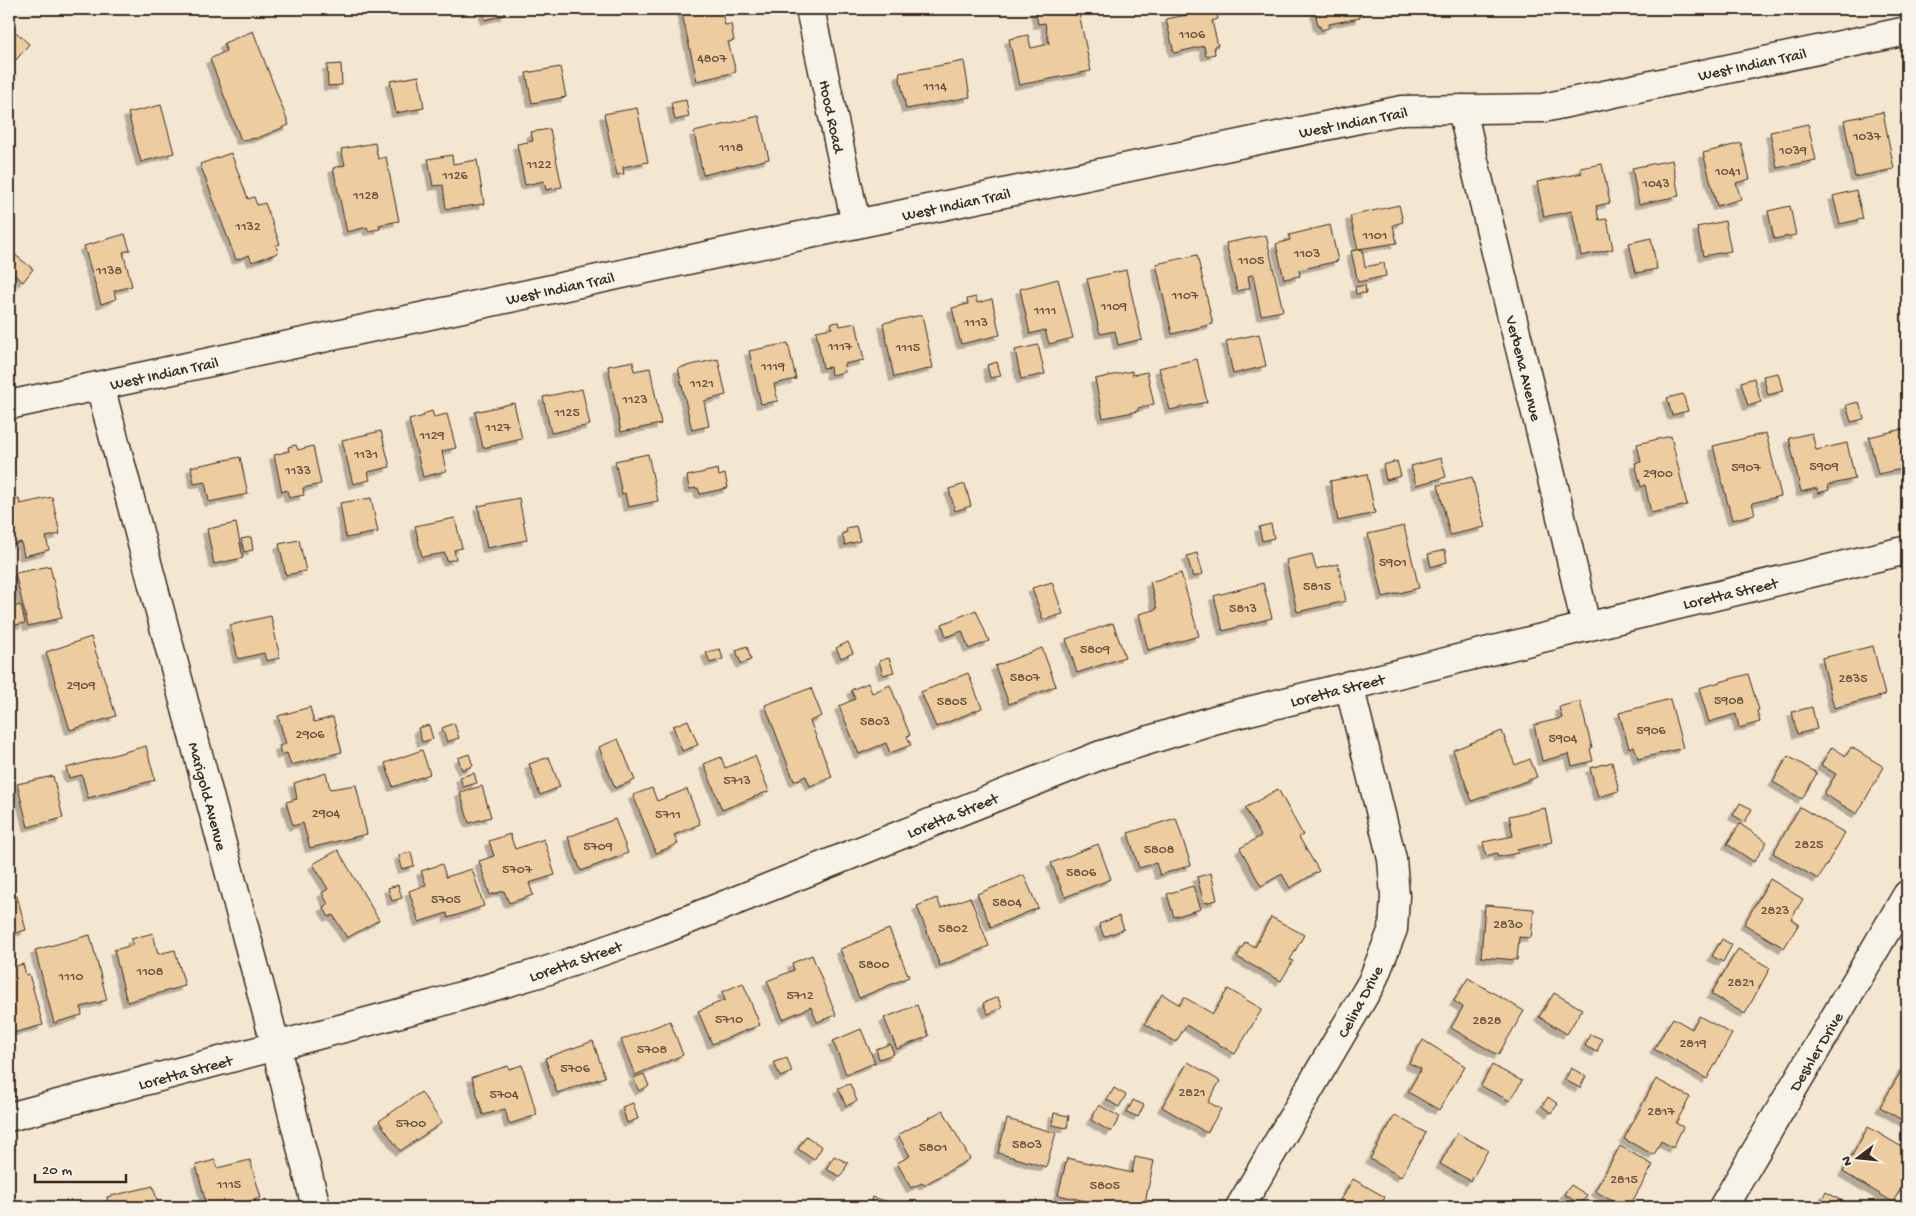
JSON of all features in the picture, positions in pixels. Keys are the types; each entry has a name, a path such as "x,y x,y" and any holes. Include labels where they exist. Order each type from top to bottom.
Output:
{"street":[{"name":"Hood Road","path":"810,9 856,224"},
{"name":"West Indian Trail","path":"9,405 856,224 1402,110 1543,108 1907,30"},
{"name":"Verbena Avenue","path":"1462,109 1487,220 1564,522 1586,627"},
{"name":"Marigold Avenue","path":"100,386 276,1047 316,1207"},
{"name":"Loretta Street","path":"9,1117 434,1004 549,970 657,932 1101,755 1217,719 1349,685 1907,550"},
{"name":"Celina Drive","path":"1240,1207 1372,982 1393,929 1395,896 1392,859 1349,685"},
{"name":"Deshler Drive","path":"1723,1207 1907,895"}],"building":[{"path":"483,9 504,9 505,15 485,20"},
{"path":"681,9 721,9 725,25 731,24 734,41 728,42 736,72 697,81"},
{"path":"1035,9 1085,9 1086,11 1079,13 1091,71 1019,85 1009,39 1028,35 1031,48 1049,44 1045,23 1038,24"},
{"path":"1196,9 1216,9 1218,19 1212,21 1218,46 1214,46 1215,54 1206,56 1204,46 1174,53 1166,19 1197,13"},
{"path":"1315,9 1358,9 1360,18 1329,24 1329,28 1321,30 1320,26 1318,27"},
{"path":"9,26 29,44 16,60 9,53"},
{"path":"253,31 289,125 258,138 241,140 210,59 226,51 224,43"},
{"path":"964,61 970,97 906,109 899,73"},
{"path":"341,64 342,85 328,86 327,65"},
{"path":"560,67 566,97 532,103 526,73"},
{"path":"419,76 424,108 396,113 390,81"},
{"path":"686,100 689,117 675,120 671,103"},
{"path":"161,105 174,153 141,162 128,113"},
{"path":"637,108 648,162 623,167 624,174 617,175 604,114"},
{"path":"1883,112 1894,169 1855,177 1844,120"},
{"path":"759,116 769,159 703,175 694,132"},
{"path":"1808,124 1816,160 1777,168 1770,132"},
{"path":"550,129 562,187 546,190 544,181 525,185 517,144 533,141 531,132"},
{"path":"375,143 378,159 386,157 399,221 379,225 380,229 368,231 367,227 347,232 333,168 345,165 341,149"},
{"path":"1741,143 1750,179 1736,183 1741,199 1717,206 1703,153"},
{"path":"231,153 248,199 254,197 257,205 265,203 280,244 276,245 278,253 252,262 249,255 236,260 200,164"},
{"path":"452,155 453,164 477,160 484,204 446,209 443,185 433,186 428,159"},
{"path":"1672,160 1679,196 1639,204 1632,168"},
{"path":"1602,164 1610,203 1596,206 1599,220 1607,219 1613,249 1581,256 1572,211 1544,217 1537,182 1582,173 1580,168"},
{"path":"1856,190 1863,219 1840,224 1833,196"},
{"path":"1399,205 1403,222 1393,225 1397,243 1358,249 1350,216"},
{"path":"1790,206 1796,235 1774,239 1768,211"},
{"path":"1725,221 1731,251 1703,256 1697,227"},
{"path":"1330,225 1338,261 1299,270 1300,276 1284,279 1276,244 1290,240 1289,235"},
{"path":"125,234 130,250 123,252 132,286 114,291 116,299 101,304 84,246"},
{"path":"1266,235 1283,311 1261,315 1253,275 1248,276 1250,288 1237,291 1226,243"},
{"path":"1651,238 1657,269 1636,273 1629,243"},
{"path":"1362,249 1365,267 1384,263 1386,276 1358,282 1351,251"},
{"path":"14,254 33,269 23,282 9,270 9,260"},
{"path":"1197,255 1213,324 1172,334 1156,264"},
{"path":"1126,270 1142,339 1118,345 1115,331 1100,334 1087,279"},
{"path":"1058,279 1073,338 1049,344 1045,330 1030,334 1020,289"},
{"path":"1365,285 1366,293 1356,294 1355,287"},
{"path":"976,297 977,303 992,299 1000,335 961,344 952,308 968,304 967,299"},
{"path":"922,315 933,368 894,377 883,323"},
{"path":"839,322 840,326 856,323 864,360 844,364 845,372 831,375 830,367 823,368 816,331 832,328 831,323"},
{"path":"1259,334 1266,366 1233,374 1226,341"},
{"path":"788,343 796,379 774,384 778,401 761,404 749,351"},
{"path":"1038,345 1045,374 1021,379 1015,350"},
{"path":"718,359 726,395 704,401 709,426 692,430 678,368"},
{"path":"1197,359 1207,402 1170,410 1159,368"},
{"path":"633,361 634,371 650,368 661,424 621,432 608,366"},
{"path":"997,362 1001,376 990,378 987,365"},
{"path":"1132,371 1132,375 1147,372 1154,404 1138,408 1138,411 1103,418 1095,379"},
{"path":"1778,373 1783,391 1768,395 1763,376"},
{"path":"1754,378 1761,402 1748,406 1741,382"},
{"path":"582,389 590,425 551,433 543,397"},
{"path":"1683,394 1688,411 1672,415 1667,398"},
{"path":"1859,402 1864,419 1851,422 1846,405"},
{"path":"514,403 522,439 483,448 475,412"},
{"path":"432,411 434,417 447,414 456,448 442,451 446,471 423,477 409,420 424,416 423,414"},
{"path":"1907,428 1907,468 1878,474 1869,437"},
{"path":"381,431 390,467 368,472 370,480 353,484 342,440"},
{"path":"1766,433 1781,496 1752,503 1755,514 1732,520 1713,446"},
{"path":"1812,433 1816,450 1847,443 1855,479 1828,485 1829,490 1818,493 1817,488 1801,492 1789,438"},
{"path":"1671,436 1687,505 1651,513 1645,485 1641,487 1635,463 1641,462 1637,444"},
{"path":"296,445 298,450 313,446 321,484 303,488 304,495 289,498 287,490 282,492 274,455 289,451 288,447"},
{"path":"648,454 658,501 628,507 625,493 622,494 615,461"},
{"path":"240,457 248,494 209,502 205,482 194,484 191,467"},
{"path":"1441,458 1446,477 1416,485 1411,466"},
{"path":"1397,461 1401,476 1386,480 1383,465"},
{"path":"718,469 719,476 725,474 728,488 700,494 698,488 689,489 687,476"},
{"path":"1367,474 1375,513 1338,521 1330,481"},
{"path":"1472,477 1485,527 1450,535 1438,485"},
{"path":"965,484 971,506 955,511 949,489"},
{"path":"52,497 60,534 46,537 49,550 24,556 21,542 9,545 9,506 12,505 11,500 19,499 20,504"},
{"path":"371,498 378,532 346,538 340,503"},
{"path":"519,498 527,540 487,548 478,506"},
{"path":"455,518 462,548 454,550 456,559 447,561 445,553 422,557 415,526"},
{"path":"236,523 243,558 214,564 207,529"},
{"path":"1271,524 1274,538 1262,541 1259,527"},
{"path":"856,526 860,541 845,545 842,534 847,532 846,528"},
{"path":"1404,526 1419,588 1383,597 1368,534"},
{"path":"251,537 253,550 244,552 241,539"},
{"path":"299,540 306,571 286,575 279,544"},
{"path":"1445,550 1447,562 1431,567 1428,554"},
{"path":"1197,553 1203,574 1193,577 1187,556"},
{"path":"1312,554 1316,569 1338,564 1346,601 1297,612 1286,560"},
{"path":"50,566 62,618 28,626 15,573"},
{"path":"1181,573 1199,636 1148,650 1139,614 1157,609 1150,582"},
{"path":"1052,582 1063,614 1043,620 1032,588"},
{"path":"1263,583 1272,618 1223,631 1214,596"},
{"path":"21,605 25,623 10,626 9,608"},
{"path":"976,610 989,641 969,649 962,631 946,637 942,624"},
{"path":"271,616 280,658 266,661 264,653 238,659 230,625"},
{"path":"1113,623 1125,657 1077,673 1066,639"},
{"path":"91,637 116,716 70,730 46,652"},
{"path":"848,642 853,653 841,658 836,648"},
{"path":"747,646 751,660 741,664 736,650"},
{"path":"1873,646 1885,695 1834,708 1822,658"},
{"path":"1042,648 1056,686 1009,704 995,666"},
{"path":"720,649 723,659 710,663 706,652"},
{"path":"889,658 894,672 883,675 879,661"},
{"path":"968,673 982,708 936,727 921,692"},
{"path":"1748,674 1759,710 1757,711 1760,722 1739,728 1736,714 1709,722 1699,688"},
{"path":"868,683 872,693 890,685 910,735 907,736 911,745 890,753 886,743 859,754 839,706 855,699 851,690"},
{"path":"811,688 822,716 810,721 832,777 810,786 806,776 794,781 765,705"},
{"path":"1670,699 1683,748 1638,759 1634,746 1629,748 1619,713"},
{"path":"1580,701 1592,748 1590,749 1593,761 1572,766 1569,754 1542,761 1534,725 1562,718 1559,707"},
{"path":"310,707 314,722 333,717 342,752 291,765 287,753 281,755 279,746 286,744 278,716"},
{"path":"1812,707 1817,729 1797,734 1792,712"},
{"path":"688,720 698,745 682,751 673,726"},
{"path":"454,723 459,738 447,742 442,728"},
{"path":"429,725 433,739 422,742 418,728"},
{"path":"1502,731 1515,765 1530,759 1537,777 1472,801 1453,750"},
{"path":"618,739 635,780 615,788 599,747"},
{"path":"146,746 155,780 88,798 82,775 69,778 66,768"},
{"path":"1832,747 1846,756 1851,747 1884,767 1857,814 1824,794 1836,774 1821,765"},
{"path":"422,750 430,774 393,787 385,763"},
{"path":"469,754 473,766 462,770 458,758"},
{"path":"755,756 769,791 722,810 704,764 721,757 725,768"},
{"path":"1788,756 1817,773 1802,799 1773,782"},
{"path":"549,757 560,787 540,795 529,764"},
{"path":"1612,762 1619,791 1598,797 1590,768"},
{"path":"326,773 330,789 356,785 367,834 310,848 303,823 293,826 286,802 297,799 294,783"},
{"path":"474,773 477,783 463,787 460,777"},
{"path":"53,776 63,818 28,827 17,784"},
{"path":"482,786 491,817 469,823 460,792"},
{"path":"652,788 657,801 687,789 700,824 674,835 678,844 656,853 633,795"},
{"path":"1278,789 1303,835 1299,837 1319,871 1290,888 1282,874 1261,886 1240,848 1261,836 1245,808"},
{"path":"1740,803 1752,809 1745,822 1733,815"},
{"path":"1800,807 1845,833 1818,879 1773,853"},
{"path":"1545,808 1552,842 1517,850 1518,853 1498,857 1497,853 1486,856 1483,842 1513,836 1509,816"},
{"path":"1176,818 1191,865 1160,875 1156,863 1139,868 1128,833"},
{"path":"615,819 628,853 581,871 568,837"},
{"path":"1740,824 1767,842 1754,862 1727,844"},
{"path":"510,834 515,849 544,839 555,875 529,883 533,895 509,903 504,891 490,895 479,861 494,856 489,841"},
{"path":"1098,844 1111,879 1065,897 1051,863"},
{"path":"338,850 379,920 347,938 333,915 329,917 323,907 328,904 322,893 328,889 313,864"},
{"path":"411,852 414,866 402,869 399,855"},
{"path":"442,864 446,877 472,869 484,906 448,918 447,913 419,922 409,891 426,885 421,871"},
{"path":"1211,873 1217,900 1204,903 1197,877"},
{"path":"1024,875 1038,908 991,927 977,894"},
{"path":"1770,879 1803,899 1791,919 1799,924 1784,948 1744,924"},
{"path":"398,885 402,898 392,901 388,888"},
{"path":"1193,886 1201,909 1174,917 1167,894"},
{"path":"17,896 26,930 9,935 9,898"},
{"path":"970,897 989,946 940,966 917,906 937,898 941,908"},
{"path":"1485,905 1534,909 1531,938 1519,937 1517,960 1481,957"},
{"path":"1119,916 1124,929 1104,937 1099,924"},
{"path":"1271,917 1304,935 1290,960 1293,961 1281,981 1237,957 1245,942 1255,947"},
{"path":"889,929 909,977 859,998 840,949"},
{"path":"153,933 158,954 175,950 185,986 127,1002 114,950 133,945 131,939"},
{"path":"90,935 107,1000 81,1007 82,1015 54,1023 35,950"},
{"path":"1722,939 1732,945 1723,962 1712,956"},
{"path":"1738,949 1770,968 1745,1014 1711,994"},
{"path":"812,955 836,1015 817,1022 811,1007 783,1019 767,981 794,970 792,963"},
{"path":"23,964 26,975 29,974 43,1025 9,1034 9,968"},
{"path":"1468,978 1524,1011 1498,1055 1451,1028 1463,1007 1454,1001"},
{"path":"743,983 760,1025 712,1044 698,1011 725,1000 722,992"},
{"path":"1228,989 1262,1009 1235,1054 1186,1025 1176,1042 1145,1024 1162,994 1180,1005 1184,997 1213,1014"},
{"path":"1554,993 1582,1009 1567,1034 1539,1017"},
{"path":"998,997 1002,1008 988,1014 983,1003"},
{"path":"917,1005 929,1036 897,1049 884,1018"},
{"path":"1699,1016 1732,1034 1707,1079 1654,1049 1673,1018 1692,1029"},
{"path":"670,1021 683,1055 635,1075 621,1040"},
{"path":"861,1029 875,1063 846,1074 833,1041"},
{"path":"1590,1034 1602,1039 1597,1052 1585,1046"},
{"path":"1423,1040 1465,1066 1439,1110 1408,1092 1421,1069 1409,1063"},
{"path":"593,1041 605,1077 557,1093 545,1058"},
{"path":"890,1044 894,1054 879,1059 876,1049"},
{"path":"787,1058 792,1072 780,1077 774,1062"},
{"path":"1907,1061 1907,1123 1880,1107"},
{"path":"1188,1062 1220,1081 1208,1102 1221,1109 1207,1133 1162,1107"},
{"path":"522,1065 537,1115 509,1124 505,1109 483,1115 472,1077 508,1066 509,1069"},
{"path":"1492,1065 1522,1081 1510,1101 1481,1086"},
{"path":"1571,1068 1586,1076 1580,1088 1565,1080"},
{"path":"644,1074 649,1086 639,1091 633,1078"},
{"path":"1656,1079 1690,1097 1676,1123 1683,1127 1673,1148 1661,1141 1654,1155 1624,1139"},
{"path":"850,1084 857,1101 846,1106 838,1088"},
{"path":"1114,1088 1126,1095 1119,1107 1107,1100"},
{"path":"421,1092 442,1123 400,1151 379,1121"},
{"path":"1548,1097 1558,1104 1551,1113 1542,1106"},
{"path":"1133,1100 1144,1105 1138,1117 1127,1112"},
{"path":"633,1103 638,1119 627,1123 622,1107"},
{"path":"1099,1105 1120,1117 1111,1132 1091,1120"},
{"path":"943,1110 970,1159 924,1185 922,1183 911,1188 897,1163 910,1156 898,1135"},
{"path":"1054,1113 1069,1116 1067,1128 1052,1125"},
{"path":"1395,1115 1426,1133 1401,1177 1370,1159"},
{"path":"1007,1119 1056,1133 1046,1167 998,1153"},
{"path":"1868,1127 1907,1150 1907,1178 1893,1202 1843,1172"},
{"path":"1457,1133 1488,1150 1471,1181 1440,1164"},
{"path":"806,1136 822,1147 814,1160 798,1149"},
{"path":"1620,1146 1653,1165 1629,1207 1623,1207 1595,1191"},
{"path":"834,1156 848,1163 841,1177 826,1169"},
{"path":"1135,1157 1154,1161 1144,1207 1102,1207 1090,1205 1091,1202 1058,1195 1067,1158 1132,1173"},
{"path":"215,1160 217,1168 250,1160 261,1198 249,1201 251,1207 207,1207 196,1165"},
{"path":"1353,1179 1385,1197 1380,1207 1337,1207"},
{"path":"1571,1185 1587,1195 1581,1205 1564,1194"},
{"path":"153,1186 159,1207 109,1207 107,1197"},
{"path":"1826,1192 1853,1207 1818,1207"},
{"path":"872,1197 905,1207 869,1207"}]}
